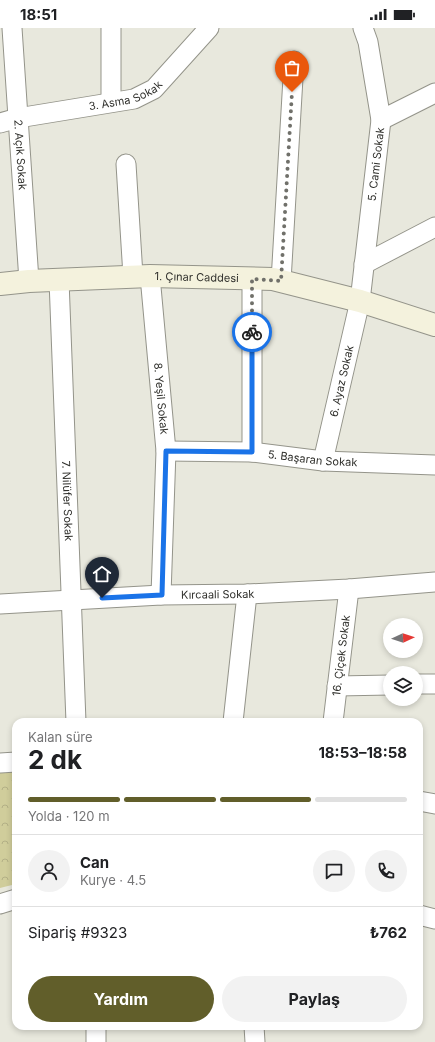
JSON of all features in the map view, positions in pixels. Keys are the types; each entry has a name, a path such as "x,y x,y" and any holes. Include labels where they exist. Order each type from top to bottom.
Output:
{"main road":[{"name":"1. Çınar Caddesi","path":"0,284 29,281 141,276 281,281 360,301 435,325"}],"street":[{"name":"2. Açık Sokak","path":"12,28 9,120 29,281"},
{"path":"111,28 111,102"},
{"path":"190,48 192,28"},
{"name":"3. Asma Sokak","path":"9,120 134,99 154,89 208,28"},
{"name":"5. Cami Sokak","path":"360,301 381,120 368,42 363,28"},
{"path":"281,281 294,61"},
{"path":"381,120 435,93"},
{"name":"8. Yeşil Sokak","path":"126,164 166,451 162,595"},
{"path":"364,264 435,227"},
{"path":"252,279 252,452"},
{"name":"7. Nilüfer Sokak","path":"59,280 76,718"},
{"name":"6. Ayaz Sokak","path":"323,461 360,301"},
{"name":"5. Başaran Sokak","path":"166,451 252,452 323,461 435,465"},
{"name":"Kırcaali Sokak","path":"0,604 162,595 247,594 349,589 435,582"},
{"name":"16. Çiçek Sokak","path":"333,718 349,589"},
{"path":"233,718 247,594"},
{"path":"423,684 435,684"},
{"path":"337,686 383,685"},
{"path":"0,763 12,762"},
{"path":"423,802 435,804"},
{"path":"0,904 12,900"},
{"path":"423,916 435,919"},
{"path":"96,1030 96,1042"},
{"path":"254,1030 255,1042"}],"green space":[{"path":"12,766 12,885 0,888 0,767"}],"way so far":[{"path":"252,332 252,279 273,279 281,281 292,92"}],"route":[{"path":"102,598 162,595 166,451 252,452 252,332"}]}
